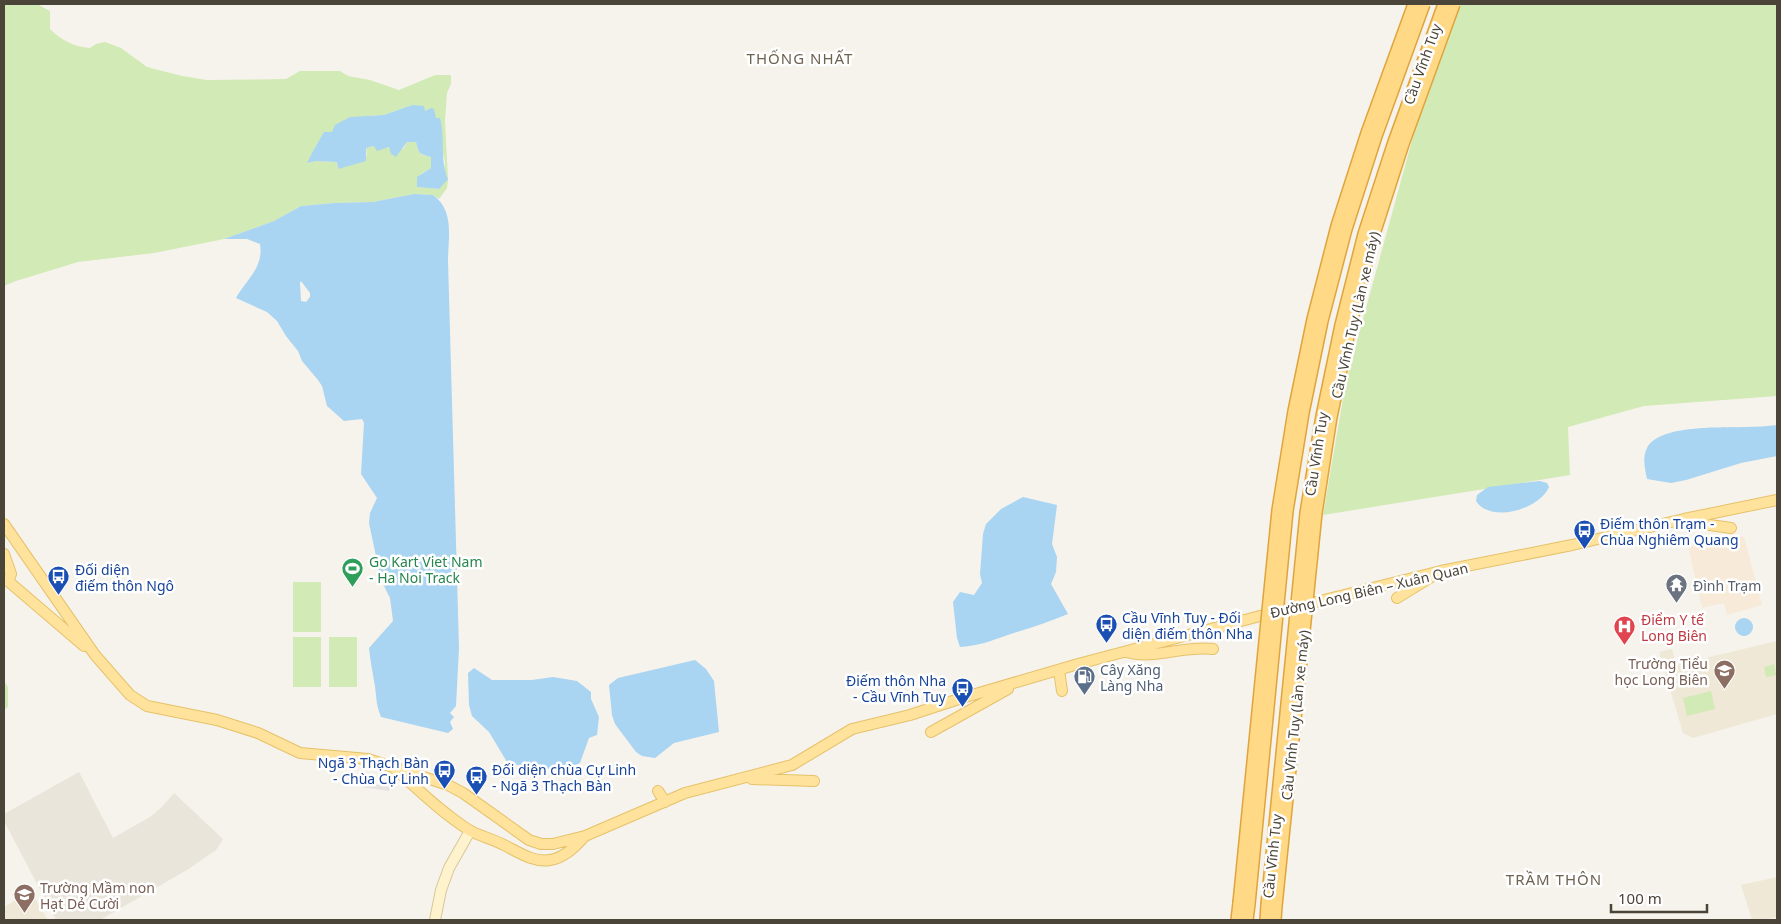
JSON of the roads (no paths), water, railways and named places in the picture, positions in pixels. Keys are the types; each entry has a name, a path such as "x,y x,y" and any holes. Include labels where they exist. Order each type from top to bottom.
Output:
{"highway":[{"path":"1237,920 1278,510 1294,411 1313,318 1337,226 1367,133 1414,4"},
{"name":"Cầu Vĩnh Tuy","path":"1247,920 1287,510 1303,412 1322,321 1346,229 1376,136 1424,4"},
{"name":"Cầu Vĩnh Tuy","path":"1266,920 1306,512 1322,416 1341,325 1364,234 1394,142 1444,4"},
{"name":"Cầu Vĩnh Tuy (Làn xe máy)","path":"1276,906 1316,514 1331,417 1350,327 1373,236 1403,144 1454,4"},
{"name":"Cầu Vĩnh Tuy","path":"1275,920 1276,906"}],"main road":[{"name":"Đường Long Biên – Xuân Quan","path":"4,524 95,655 130,695 147,706 225,723 258,733 300,753 349,756 393,766 448,785 529,840 553,844 585,836 685,793 792,764 852,728 910,715 1059,670 1260,616 1441,571 1572,545 1777,500"},
{"path":"1661,524 1703,524 1731,528"},
{"path":"4,554 11,574 8,582 95,655"},
{"path":"1397,598 1441,571"},
{"path":"1126,652 1144,656 1199,647 1213,649"},
{"path":"1059,670 1062,691"},
{"path":"931,732 1024,680"},
{"path":"393,766 430,800 470,831 527,856 543,861 550,860 570,852 585,836"},
{"path":"744,778 814,781"},
{"path":"658,791 664,802"},
{"path":"435,920 441,890 449,868 470,831"}],"water":[{"path":"412,105 424,106 425,111 431,108 434,109 436,118 440,118 444,165 448,179 439,189 417,187 417,177 431,168 431,157 420,153 416,142 407,142 396,157 391,154 389,147 377,151 374,146 366,148 366,161 338,169 337,162 316,161 307,163 324,132 332,132 335,125 350,117 384,115"},
{"path":"414,194 433,195 445,209 449,225 448,261 459,648 456,706 450,713 454,717 450,722 453,729 448,733 381,717 377,703 369,648 393,621 390,598 381,580 369,523 370,513 377,498 361,474 364,423 362,419 344,421 327,406 322,386 302,361 298,351 277,321 267,312 236,298 257,266 261,252 260,244 247,239 224,239 274,221 301,206 373,202","holes":["301,281 310,293 310,297 306,302 301,301"]},
{"path":"1777,425 1777,456 1741,463 1671,483 1647,479 1644,463 1645,452 1654,440 1664,435 1692,429"},
{"path":"1540,481 1547,483 1549,487 1544,495 1536,502 1515,511 1492,512 1483,508 1476,501 1477,495 1488,487"},
{"path":"1023,497 1057,505 1052,544 1057,557 1056,572 1051,584 1068,614 989,641 960,647 957,638 953,602 960,592 974,595 982,583 980,574 983,534 986,524 1001,509"},
{"path":"1744,618 1750,621 1753,627 1750,633 1744,636 1738,633 1735,627 1738,621"},
{"path":"695,660 706,669 714,681 719,732 674,743 655,758 642,756 636,752 615,724 612,715 609,685 618,678"},
{"path":"474,668 492,680 532,680 553,677 577,681 591,692 591,699 599,717 597,735 589,738 580,763 566,770 525,767 507,762 489,732 472,716 469,705 468,673"}],"place":[{"name":"Điếm thôn Trạm - Chùa Nghiêm Quang","path":"1584,550"},
{"name":"Go Kart Viet Nam - Ha Noi Track","path":"353,588"},
{"name":"Đối diện điếm thôn Ngô","path":"59,596"},
{"name":"Đình Trạm","path":"1677,604"},
{"name":"Cầu Vĩnh Tuy - Đối diện điếm thôn Nha","path":"1106,644"},
{"name":"Điểm Y tế Long Biên","path":"1625,646"},
{"name":"Trường Tiểu học Long Biên","path":"1724,690"},
{"name":"Cây Xăng Làng Nha","path":"1084,696"},
{"name":"Điếm thôn Nha - Cầu Vĩnh Tuy","path":"962,707"},
{"name":"Ngã 3 Thạch Bàn - Chùa Cự Linh","path":"445,789"},
{"name":"Đối diện chùa Cự Linh - Ngã 3 Thạch Bàn","path":"476,796"},
{"name":"Trường Mầm non Hạt Dẻ Cười","path":"24,914"}],"district":[{"name":"THỐNG NHẤT","path":"800,58"},
{"name":"TRẦM THÔN","path":"1554,879"}]}
